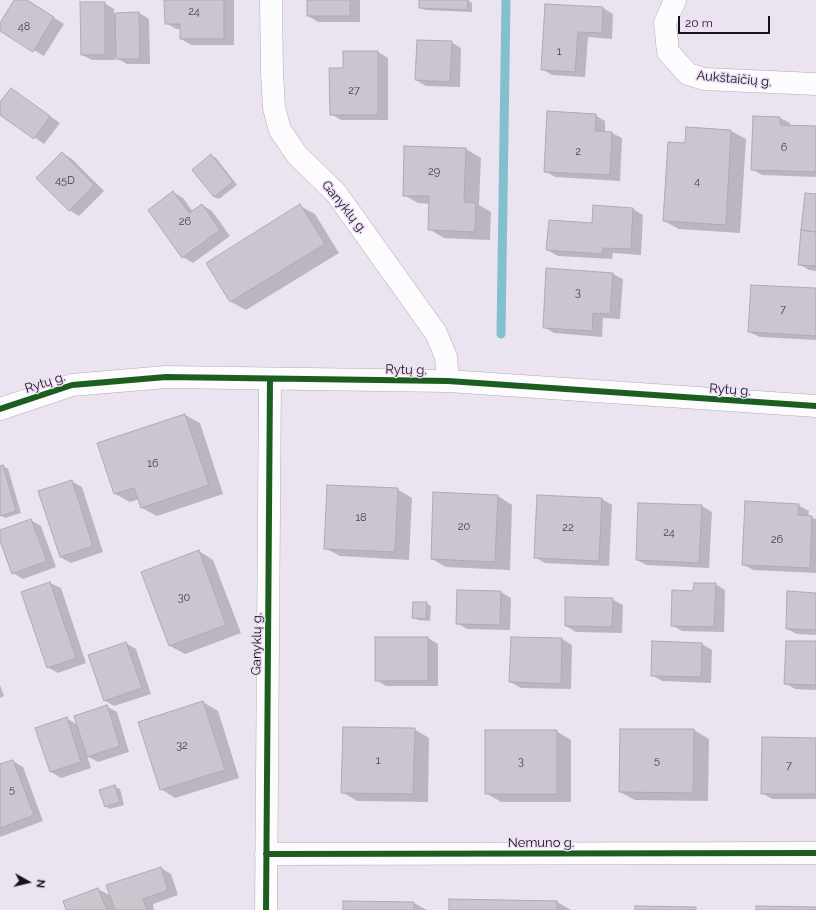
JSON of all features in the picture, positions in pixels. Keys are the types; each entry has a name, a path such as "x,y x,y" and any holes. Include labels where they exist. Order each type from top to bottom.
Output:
{"street":[{"name":"Ganyklų g.","path":"271,0 274,108 280,130 297,155 336,193 436,333 446,357 448,381"},
{"name":"Aukštaičių g.","path":"675,0 665,23 668,52 688,74 704,78 816,84"},
{"name":"Rytų g.","path":"0,409 72,385 166,377 448,381 816,406"},
{"name":"Ganyklų g.","path":"266,910 270,379"},
{"name":"Nemuno g.","path":"266,854 816,853"}],"building":[{"path":"14,0 27,0 54,17 33,52 0,31 0,23"},
{"path":"164,0 224,0 224,39 180,39 180,24 165,24"},
{"path":"307,0 350,0 350,16 307,16"},
{"path":"419,0 468,0 467,10 419,8"},
{"path":"80,2 105,2 105,55 81,55"},
{"path":"545,4 603,7 602,33 578,32 575,72 541,70"},
{"path":"139,12 140,59 116,59 115,13"},
{"path":"417,40 452,41 450,82 415,80"},
{"path":"343,51 378,51 378,115 330,115 329,68 343,68"},
{"path":"11,88 50,116 34,139 0,115 0,102"},
{"path":"547,111 596,114 595,131 612,132 610,175 544,172"},
{"path":"753,116 780,117 780,125 816,126 816,172 751,170"},
{"path":"686,127 731,130 726,225 663,221 668,142 685,143"},
{"path":"404,146 466,148 464,202 476,203 475,232 428,230 429,196 403,196"},
{"path":"62,152 94,185 69,211 36,178"},
{"path":"211,154 233,182 214,197 192,170"},
{"path":"173,191 189,213 202,204 220,230 182,258 148,210"},
{"path":"805,193 816,194 816,232 801,230"},
{"path":"300,204 325,244 230,302 206,263"},
{"path":"593,205 633,208 631,249 603,248 602,254 546,250 549,220 592,223"},
{"path":"801,230 816,232 816,266 798,265"},
{"path":"546,268 613,273 610,314 593,313 592,331 543,328"},
{"path":"751,285 816,288 816,336 748,332"},
{"path":"185,414 209,485 141,508 134,488 114,494 97,443"},
{"path":"3,465 16,511 0,516 0,466"},
{"path":"72,480 93,546 60,557 38,491"},
{"path":"327,485 398,488 395,552 324,549"},
{"path":"433,492 498,495 495,562 431,559"},
{"path":"537,495 602,498 599,561 534,558"},
{"path":"745,501 799,504 798,515 812,516 810,568 742,565"},
{"path":"638,503 702,505 699,563 636,560"},
{"path":"31,519 47,561 12,574 0,541 0,530"},
{"path":"199,550 226,625 169,646 141,572"},
{"path":"50,582 76,658 47,668 21,592"},
{"path":"694,583 716,583 714,627 671,626 672,590 693,591"},
{"path":"457,590 501,591 500,625 456,624"},
{"path":"787,591 816,593 816,630 786,629"},
{"path":"565,597 613,598 612,627 565,626"},
{"path":"413,602 427,602 426,619 412,618"},
{"path":"375,637 428,637 428,681 375,681"},
{"path":"511,637 562,638 561,684 509,682"},
{"path":"652,641 702,643 701,677 651,676"},
{"path":"786,641 816,641 816,685 784,684"},
{"path":"126,642 142,688 104,701 88,655"},
{"path":"203,701 225,770 160,790 138,722"},
{"path":"107,705 120,746 87,757 74,716"},
{"path":"67,717 81,762 50,772 35,728"},
{"path":"343,727 415,728 413,794 341,793"},
{"path":"620,729 694,729 693,793 619,792"},
{"path":"485,730 557,730 557,794 485,794"},
{"path":"762,737 816,738 816,794 761,794"},
{"path":"13,760 34,815 0,828 0,764"},
{"path":"115,785 120,802 105,807 99,790"},
{"path":"161,867 168,890 143,899 147,910 115,910 106,885"},
{"path":"98,888 107,910 66,910 63,901"},
{"path":"449,899 557,901 557,910 449,910"},
{"path":"343,901 414,902 414,910 343,910"},
{"path":"635,906 696,907 696,910 635,910"},
{"path":"756,906 816,907 816,910 756,910"}],"waterway":[{"path":"501,334 506,0"}],"cycle path":[{"path":"0,409 72,385 166,377 448,381 816,406"},
{"path":"266,910 270,379"},
{"path":"266,854 816,853"}]}
